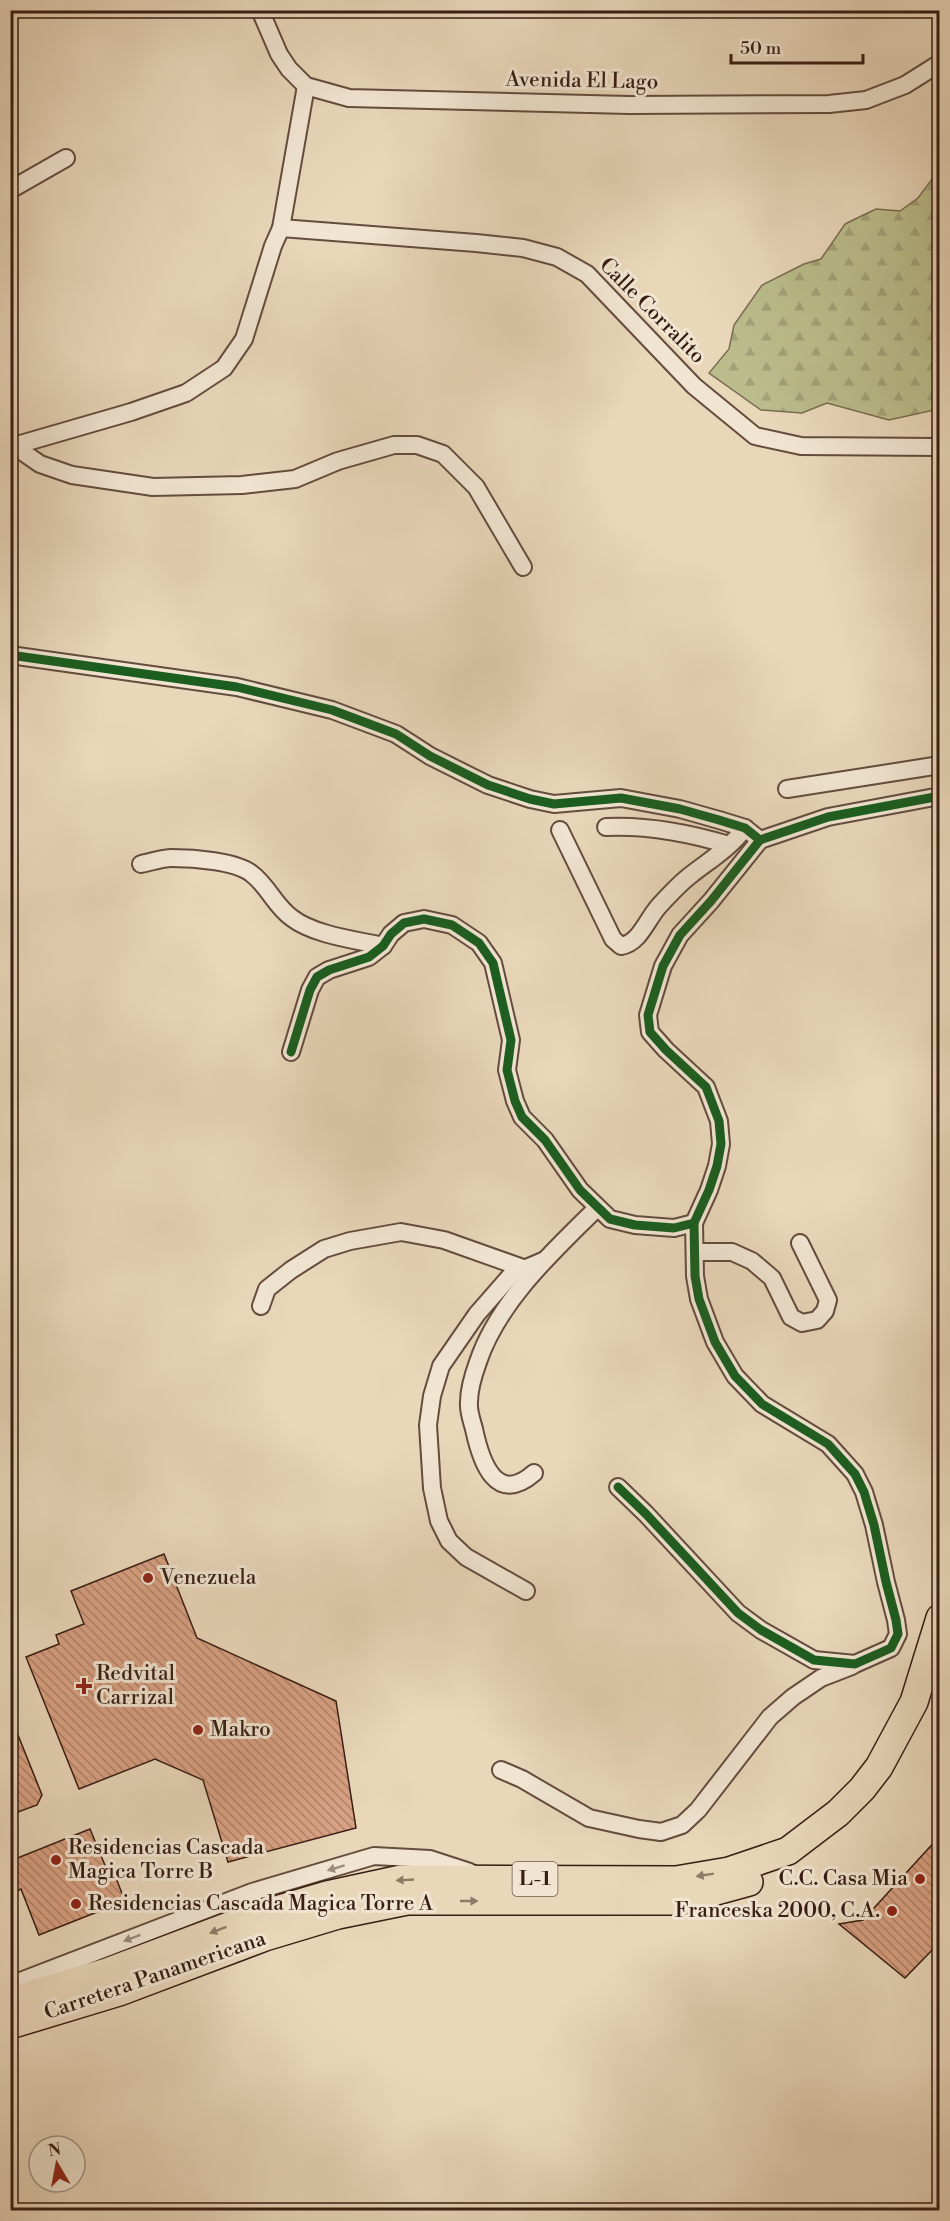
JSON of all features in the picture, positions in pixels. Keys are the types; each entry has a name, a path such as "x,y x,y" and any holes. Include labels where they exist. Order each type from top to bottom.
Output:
{"main road":[{"name":"Carretera Panamericana","path":"10,2001 107,1972 253,1917 327,1895 401,1879 676,1880 729,1871 788,1851 838,1813 879,1767 914,1702 939,1618"},
{"name":"Carretera Panamericana","path":"10,2025 119,1992 265,1937 338,1915 407,1901 680,1901 734,1888 780,1871 797,1864 823,1845 850,1824 873,1800 896,1770 927,1709 939,1668"}],"street":[{"path":"12,447 131,412 186,393 224,368 244,339 273,246 281,228 306,86 289,69 279,54 267,13"},
{"name":"Avenida El Lago","path":"306,86 349,98 629,105 829,104 866,100 905,86 939,63"},
{"path":"10,190 66,158"},
{"name":"Calle Corralito","path":"281,228 476,243 523,248 557,257 587,274 694,386 755,436 801,446 939,447"},
{"path":"12,447 40,464 72,475 153,487 242,485 295,479 339,461 394,446 417,445 443,454 476,487 523,567"},
{"path":"10,655 237,687 332,710 396,734 430,756 488,785 530,799 554,804 621,798 680,808 745,828 760,840"},
{"path":"787,789 939,765"},
{"path":"501,1770 522,1779 589,1818 661,1832 682,1825 698,1810 744,1748 778,1710 821,1678 891,1648 898,1634 874,1525 864,1492 855,1474 828,1444 762,1404 735,1376 715,1342 699,1299 695,1276 694,1223 717,1166 721,1144 719,1121 706,1087 650,1032 648,1015 663,966 680,936 760,840 828,818 939,796"},
{"path":"606,827 631,826 659,829 729,845"},
{"path":"560,830 613,939 621,946 628,945 635,939 658,907 689,876 737,839 745,828"},
{"path":"141,864 170,858 226,864 250,871 262,882 278,906 293,919 334,935 383,946"},
{"path":"291,1052 310,990 317,977 330,970 369,957 383,946 391,934 404,923 424,919 452,925 479,943 493,963 511,1040 507,1070 515,1101 522,1117 545,1140 580,1190 610,1219 635,1225 674,1227 694,1223"},
{"path":"534,1473 522,1483 509,1486 494,1480 479,1452 469,1403 478,1362 499,1318 545,1260 597,1208"},
{"path":"261,1306 267,1289 324,1249 350,1241 401,1232 444,1240 523,1268"},
{"path":"694,1252 732,1252 752,1261 772,1278 791,1317 802,1323 817,1320 825,1311 828,1300 801,1244"},
{"path":"526,1592 466,1557 449,1541 439,1521 432,1488 428,1425 432,1396 441,1366 477,1314 512,1274 545,1260"},
{"path":"618,1487 738,1613 753,1625 814,1660 855,1664"},
{"name":"L-1","path":"10,1985 252,1892 374,1856 430,1859 494,1879"}],"green space":[{"path":"939,170 939,409 889,420 827,403 802,413 761,410 709,373 729,349 734,325 762,285 804,264 821,259 845,224 876,209 900,211 918,198"}],"building":[{"name":"Makro","path":"164,1554 197,1638 336,1701 356,1828 228,1862 203,1780 155,1759 79,1789 26,1657 59,1644 56,1635 84,1624 71,1591"},
{"path":"10,1715 42,1795 37,1805 10,1815"},
{"path":"90,1829 109,1875 114,1873 125,1901 39,1935 21,1889 17,1891 10,1877 10,1861"},
{"name":"C.C. Casa Mia","path":"939,1837 939,1943 905,1978 839,1924 863,1920"}],"cycle path":[{"path":"10,655 237,687 332,710 396,734 430,756 488,785 530,799 554,804 621,798 680,809 719,820 745,828 760,840"},
{"path":"291,1052 310,990 317,977 329,970 369,957 383,946 391,934 404,923 424,919 452,925 479,943 493,963 511,1040 507,1070 515,1101 522,1117 545,1140 580,1190 610,1219 635,1225 674,1228 694,1223 717,1166 721,1144 719,1121 706,1087 650,1032 648,1015 663,966 680,935 711,901 760,840 828,817 940,796"},
{"path":"618,1487 738,1613 761,1630 814,1660 855,1664 891,1648 898,1634 896,1620 864,1492 855,1474 828,1444 762,1404 735,1376 715,1342 699,1299 695,1276 694,1223"}],"place":[{"name":"Venezuela","path":"148,1578"},
{"name":"Redvital Carrizal","path":"84,1686"},
{"name":"Makro","path":"198,1730"},
{"name":"Residencias Cascada Magica Torre B","path":"56,1860"},
{"name":"C.C. Casa Mia","path":"920,1879"},
{"name":"Residencias Cascada Magica Torre A","path":"76,1904"},
{"name":"Franceska 2000, C.A.","path":"892,1911"}]}
